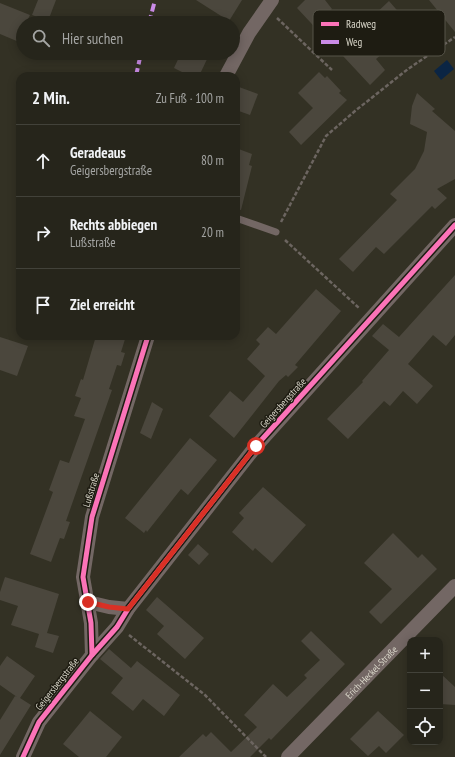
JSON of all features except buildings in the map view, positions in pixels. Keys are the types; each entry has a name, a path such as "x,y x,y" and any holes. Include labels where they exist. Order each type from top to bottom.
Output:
{"street":[{"path":"240,50 249,33 269,4"},
{"path":"228,72 235,60"},
{"name":"Geigersbergstraße","path":"22,757 39,722 92,655 117,627 128,609 256,446 455,225"},
{"name":"Lußstraße","path":"92,655 91,623 82,577 92,518 147,340"},
{"name":"Erich-Heckel-Straße","path":"288,757 455,586"},
{"path":"88,602 109,607 128,609"}],"lane":[{"path":"240,219 276,232"}],"path":[{"path":"269,4 313,50"},
{"path":"445,44 455,37"},
{"path":"319,56 332,70"},
{"path":"371,319 276,232 326,136 408,68 426,56"},
{"path":"127,633 205,695 266,757"}],"water":[{"path":"447,60 454,69 441,80 434,71"}],"marked path":[{"path":"151,16 155,0"},
{"path":"137,72 139,60"}],"cycle path":[{"path":"23,757 39,722 92,655 117,627 128,609 256,446 455,225"},
{"path":"92,655 91,623 83,577 92,517 147,340"}],"route":[{"path":"88,602 109,607 128,609 256,446"}]}
